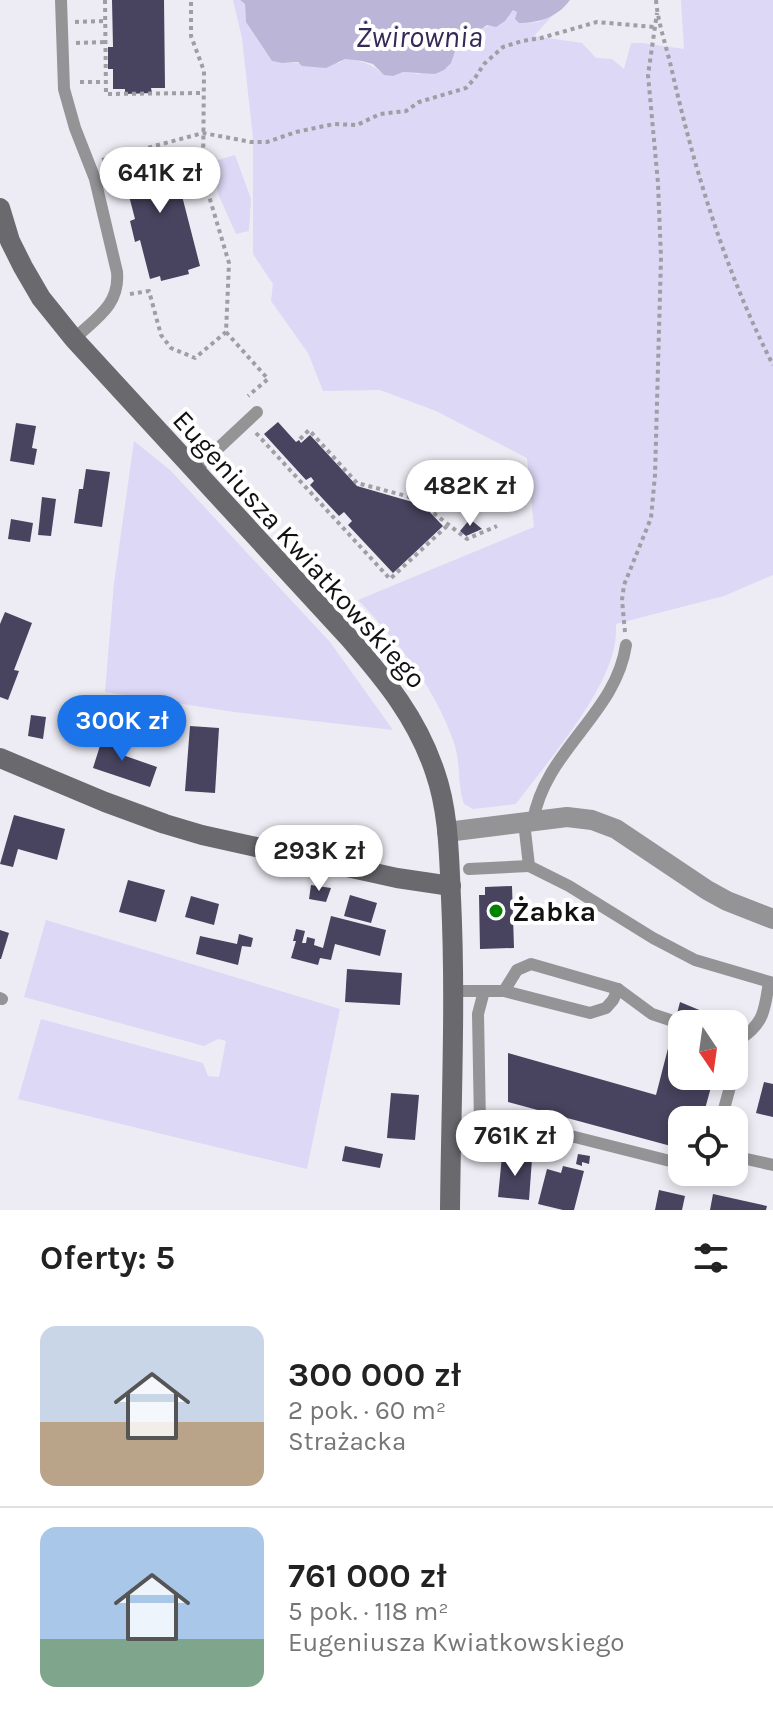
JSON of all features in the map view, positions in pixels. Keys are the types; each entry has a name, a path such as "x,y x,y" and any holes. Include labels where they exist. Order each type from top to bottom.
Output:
{"street":[{"name":"Eugeniusza Kwiatkowskiego","path":"0,208 10,241 41,298 74,339 350,639 390,686 427,750 436,774 447,832 451,886 450,1210"},
{"path":"0,758 105,802 202,835 397,878 451,886"},
{"path":"447,832 567,817 592,820 616,829 707,890 773,919"}],"lane":[{"path":"61,0 64,82 75,128 95,179 118,285 108,307 74,339"},
{"path":"195,470 257,412"},
{"path":"529,866 529,821 549,775 613,686 622,668 626,645"},
{"path":"469,869 529,866 695,960 771,982 762,1018 748,1034"},
{"path":"504,991 517,970 531,964 618,989 652,1014 668,1019"},
{"path":"452,991 504,991 590,1013 606,1008 618,989"},
{"path":"480,1124 478,1014 484,991"},
{"path":"451,1123 547,1130 668,1160"},
{"path":"748,1159 773,1165"}],"path":[{"path":"105,0 106,94 203,93"},
{"path":"191,0 191,36 204,71 203,176 229,263 226,332 268,379 246,398"},
{"path":"656,0 686,133 707,204 759,338 773,365"},
{"path":"626,645 622,600 624,585 651,518 655,475 661,258 648,75 657,13"},
{"path":"62,22 105,21"},
{"path":"89,164 203,133 267,142 334,124 357,125 380,114 406,111 419,102 466,88 484,64 503,47 597,22 654,27"},
{"path":"62,43 105,42"},
{"path":"64,82 106,82"},
{"path":"115,297 149,291 161,335 171,348 195,358 226,332"},
{"path":"253,430 390,579 448,525"},
{"path":"300,439 309,430 357,483 414,498 467,539 497,526"}],"shaded area":[{"path":"233,0 245,4 246,22 272,61 339,63 345,59 366,63 384,75 403,72 419,74 451,63 459,47 472,34 505,21 514,9 519,23 538,22 553,15 534,36 582,43 596,58 612,59 624,69 631,43 684,49 681,0 773,0 773,575 724,596 616,624 610,663 601,684 574,727 516,804 473,809 464,804 456,751 437,704 401,649 358,600 534,527 527,458 436,411 380,390 323,391 308,353 271,301 273,284 253,254 253,138 242,38"},
{"path":"235,155 251,199 249,231 236,234 213,175 215,161"},
{"path":"134,441 170,470 330,642 393,730 234,712 105,692 114,583"},
{"path":"46,920 340,1009 307,1169 18,1099 41,1019 203,1063 208,1076 219,1077 226,1041 218,1039 204,1046 24,997"}],"water":[{"name":"Żwirownia","path":"240,0 570,0 554,15 534,22 519,23 515,19 517,12 513,10 496,27 487,25 457,46 451,63 435,74 403,72 393,76 384,75 373,64 362,61 345,59 326,68 272,61 246,22 245,4"}],"building":[{"path":"112,0 164,0 165,88 151,88 152,93 125,94 125,89 113,89 113,69 108,69 108,47 113,47"},
{"path":"170,149 200,266 188,270 189,274 161,281 160,276 150,279 140,240 135,242 130,221 135,219 120,161"},
{"path":"278,422 296,442 299,440 301,443 310,435 357,486 423,505 443,526 393,573 348,525 352,521 344,512 339,516 310,485 314,481 311,477 306,480 264,434"},
{"path":"16,423 36,426 32,448 37,449 34,465 10,461"},
{"path":"86,469 110,472 102,527 74,523 79,489 83,489"},
{"path":"42,497 56,499 51,536 38,535"},
{"path":"11,519 33,523 30,542 8,539"},
{"path":"470,519 482,529 466,536 460,531"},
{"path":"5,612 32,623 14,670 19,671 8,700 0,697 0,624"},
{"path":"118,708 152,711 149,735 115,726"},
{"path":"154,714 172,717 171,728 153,726"},
{"path":"31,715 46,717 43,739 28,736"},
{"path":"190,726 219,728 215,793 185,791"},
{"path":"104,733 122,738 117,753 157,767 150,787 93,768"},
{"path":"14,815 65,829 57,860 18,849 13,867 0,864"},
{"path":"128,880 165,890 156,922 119,912"},
{"path":"311,885 331,888 326,902 309,899"},
{"path":"512,886 514,948 480,949 479,895 485,895 485,887"},
{"path":"350,895 377,903 371,923 344,916"},
{"path":"191,896 219,904 214,925 185,917"},
{"path":"331,916 386,930 380,956 335,944 331,960 320,958 318,965 291,958 296,929 305,931 302,943 306,943 307,937 315,939 314,945 323,948"},
{"path":"0,930 9,933 1,959 0,959"},
{"path":"239,934 253,938 251,947 242,946 238,965 196,954 200,936 237,944"},
{"path":"347,969 402,973 400,1005 345,1002"},
{"path":"680,1002 699,1010 678,1010"},
{"path":"668,1048 668,1090 710,1090 706,1106 668,1106 668,1145 508,1102 508,1053 656,1095"},
{"path":"764,1082 773,1084 773,1117 756,1113"},
{"path":"391,1093 419,1095 415,1140 387,1138"},
{"path":"538,1139 548,1141 544,1158 534,1156"},
{"path":"345,1146 383,1154 380,1168 342,1161"},
{"path":"578,1154 590,1156 589,1164 576,1164"},
{"path":"502,1156 532,1159 529,1200 498,1197"},
{"path":"563,1166 584,1171 574,1210 538,1204 547,1169 561,1173"},
{"path":"659,1190 685,1196 682,1210 655,1210"},
{"path":"713,1194 767,1206 766,1210 710,1210"}],"place":[{"name":"Żabka","path":"496,911"}]}
